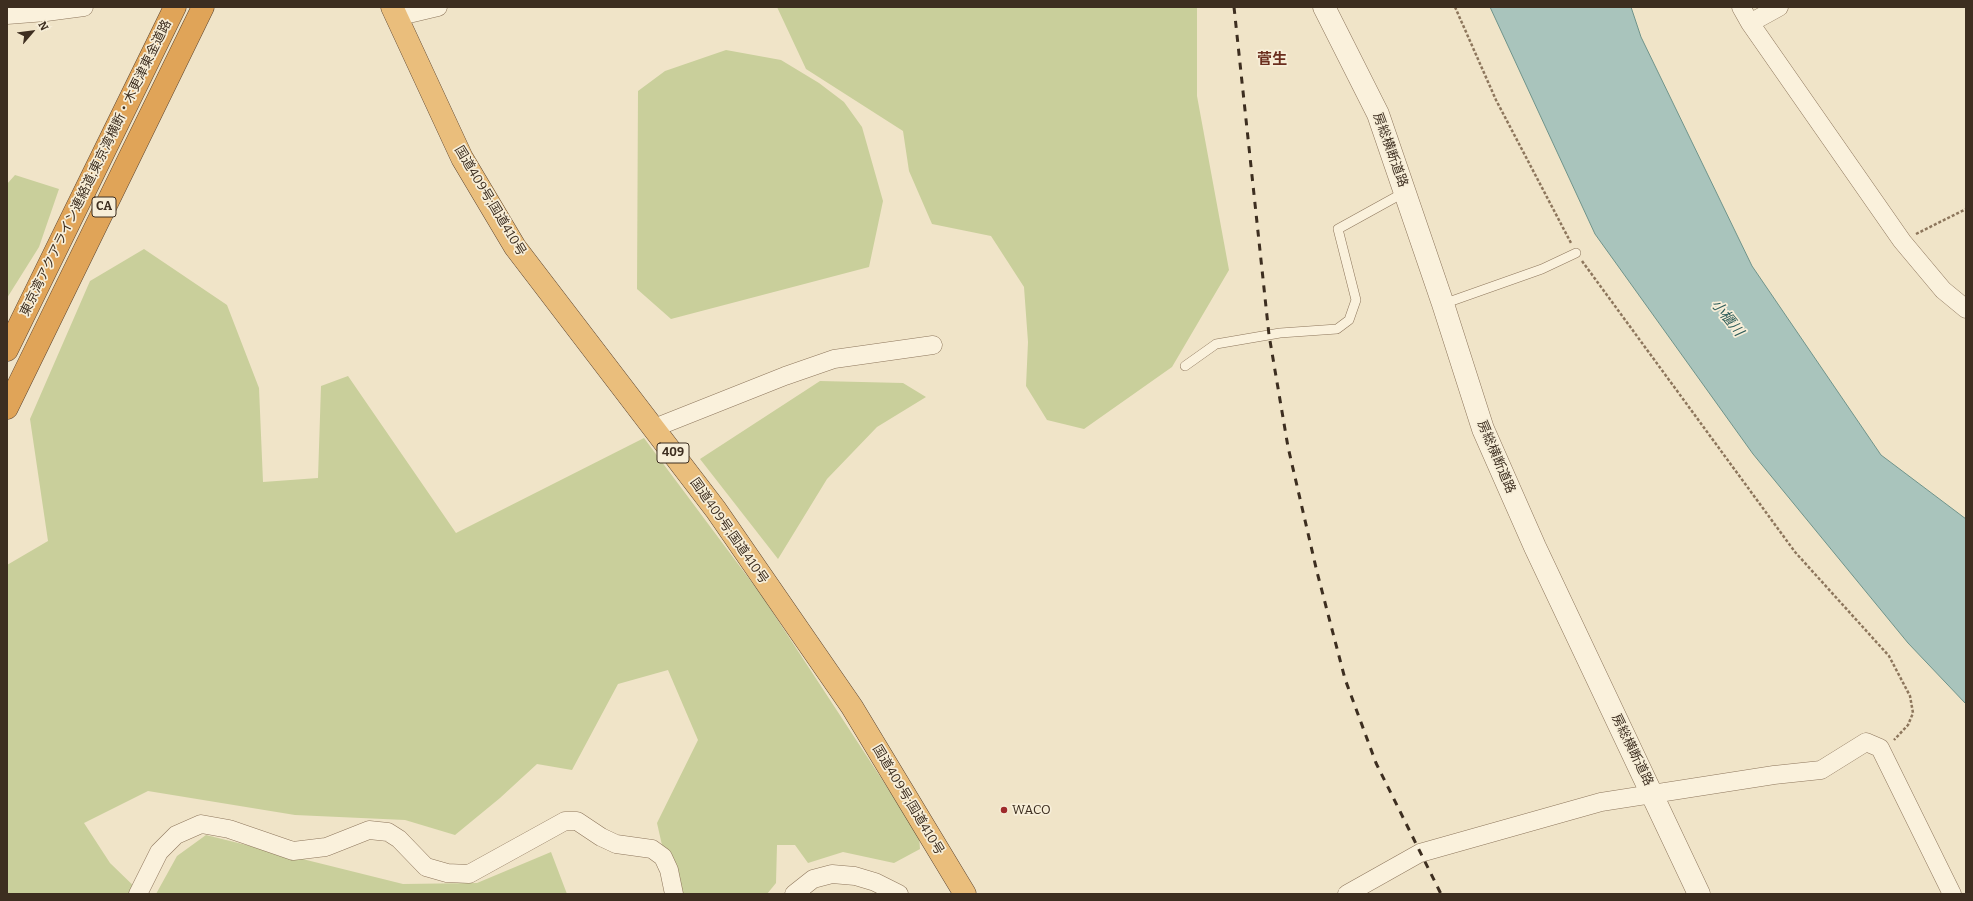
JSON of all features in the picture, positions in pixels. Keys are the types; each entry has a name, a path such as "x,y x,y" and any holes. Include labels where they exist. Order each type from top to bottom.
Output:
{"highway":[{"name":"東京湾アクアライン連絡道;東京湾横断・木更津東金道路","path":"7,350 174,7"},
{"name":"東京湾アクアライン連絡道;東京湾横断・木更津東金道路","path":"7,408 203,7"},
{"name":"国道409号;国道410号","path":"394,12 462,158 515,247 716,510 852,707 965,894"}],"street":[{"path":"7,15 84,7"},
{"path":"394,12 438,7"},
{"name":"房総横断道路","path":"1324,7 1378,114 1443,304 1483,429 1535,547 1700,894"},
{"path":"1741,7 1750,23 1902,241 1943,290 1966,309"},
{"path":"1750,23 1780,7"},
{"path":"654,428 785,376 834,359 932,345"},
{"path":"1347,894 1420,853 1600,802 1774,775 1821,770 1866,742 1880,748 1952,894"},
{"path":"138,894 159,852 176,836 201,824 229,829 293,850 326,847 369,830 388,832 399,839 426,867 447,873 469,874 565,821 577,821 601,837 616,844 652,849 663,858 669,870 674,894"},
{"path":"794,894 814,879 832,874 855,876 875,882 899,894"}],"lane":[{"path":"1185,366 1216,344 1280,333 1337,329 1349,320 1356,300 1338,229 1405,192"},
{"path":"1443,304 1542,269 1576,253"}],"path":[{"path":"1455,7 1496,100 1576,253 1795,552 1889,656 1910,696 1913,713 1908,725 1891,742 1880,748"},
{"path":"1902,241 1966,209"}],"green space":[{"path":"777,7 1197,7 1197,96 1229,270 1172,367 1084,429 1047,420 1026,386 1028,342 1024,287 991,236 932,224 909,171 903,131 806,69"},
{"path":"726,50 781,60 819,83 844,102 862,127 883,201 869,267 671,319 637,289 638,91 665,71"},
{"path":"15,175 59,189 39,247 7,298 7,184"},
{"path":"144,249 227,305 259,388 263,482 318,478 321,386 348,376 456,533 644,438 762,596 919,836 920,849 894,863 843,852 808,863 795,845 777,845 776,883 767,894 673,894 657,823 698,740 668,670 618,684 572,770 537,764 500,798 455,835 405,820 295,815 148,791 84,823 110,863 142,894 7,894 7,565 48,541 30,419 90,281"},
{"path":"820,381 903,383 926,397 877,427 827,479 778,559 700,459"},
{"path":"206,835 403,884 477,883 551,852 567,894 156,894 177,856"}],"water":[{"name":"小櫃川","path":"1490,7 1631,7 1641,37 1752,266 1881,455 1966,519 1966,704 1908,643 1753,454 1595,234"}],"railway":[{"path":"1234,7 1269,335 1288,447 1317,572 1345,679 1376,763 1441,894"}],"place":[{"name":"WACO","path":"1004,810"}],"district":[{"name":"菅生","path":"1272,60"}]}
